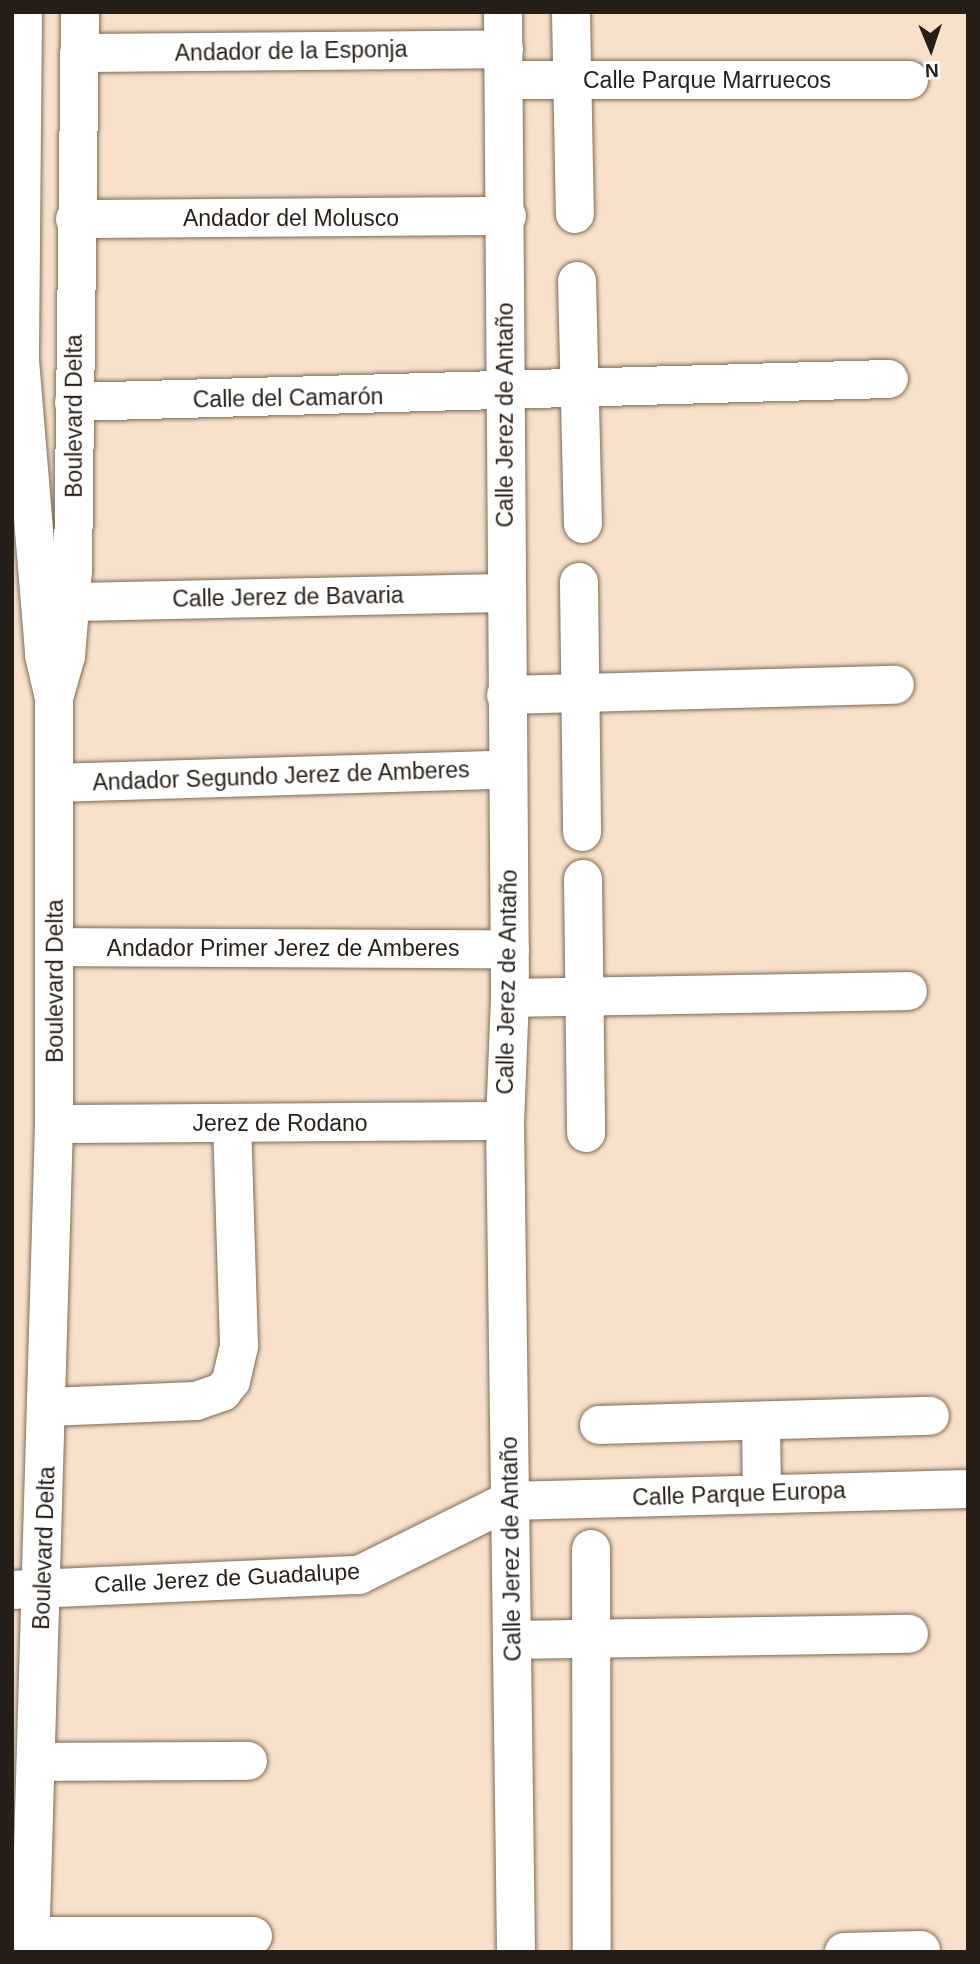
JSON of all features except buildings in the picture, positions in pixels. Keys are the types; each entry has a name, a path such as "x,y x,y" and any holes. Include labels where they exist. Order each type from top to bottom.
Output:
{"main road":[{"path":"23,12 19,184 20,360 43,642 54,698"},
{"name":"Boulevard Delta","path":"30,1944 38,1762 27,1588 48,1407 56,947 54,698 72,602 75,219 80,12"},
{"path":"571,12 575,214"},
{"name":"Andador de la Esponja","path":"79,53 504,47"},
{"name":"Calle Parque Marruecos","path":"504,47 572,80 909,80"},
{"name":"Calle Jerez de Antaño","path":"504,47 507,216 503,393 510,949 505,1121 516,1952"},
{"name":"Andador del Molusco","path":"75,219 507,216"},
{"path":"577,281 583,524"},
{"name":"Calle del Camarón","path":"74,402 503,393 579,387 889,379"},
{"path":"579,582 582,832"},
{"name":"Calle Jerez de Bavaria","path":"72,602 505,593"},
{"path":"506,695 580,689 895,685"},
{"name":"Andador Segundo Jerez de Amberes","path":"56,783 507,770"},
{"path":"583,879 586,1133"},
{"name":"Andador Primer Jerez de Amberes","path":"56,947 510,949"},
{"path":"510,998 908,991"},
{"name":"Jerez de Rodano","path":"54,1124 505,1121"},
{"path":"48,1407 196,1401 222,1392 231,1381 239,1345 232,1123"},
{"path":"599,1425 930,1416"},
{"path":"761,1422 762,1491"},
{"name":"Calle Parque Europa","path":"509,1501 762,1491 968,1489"},
{"name":"Calle Jerez de Guadalupe","path":"27,1588 359,1575 509,1501"},
{"path":"591,1549 592,1952"},
{"path":"513,1640 909,1634"},
{"path":"38,1762 248,1761"},
{"path":"30,1944 253,1936"},
{"path":"844,1952 921,1950"}]}
